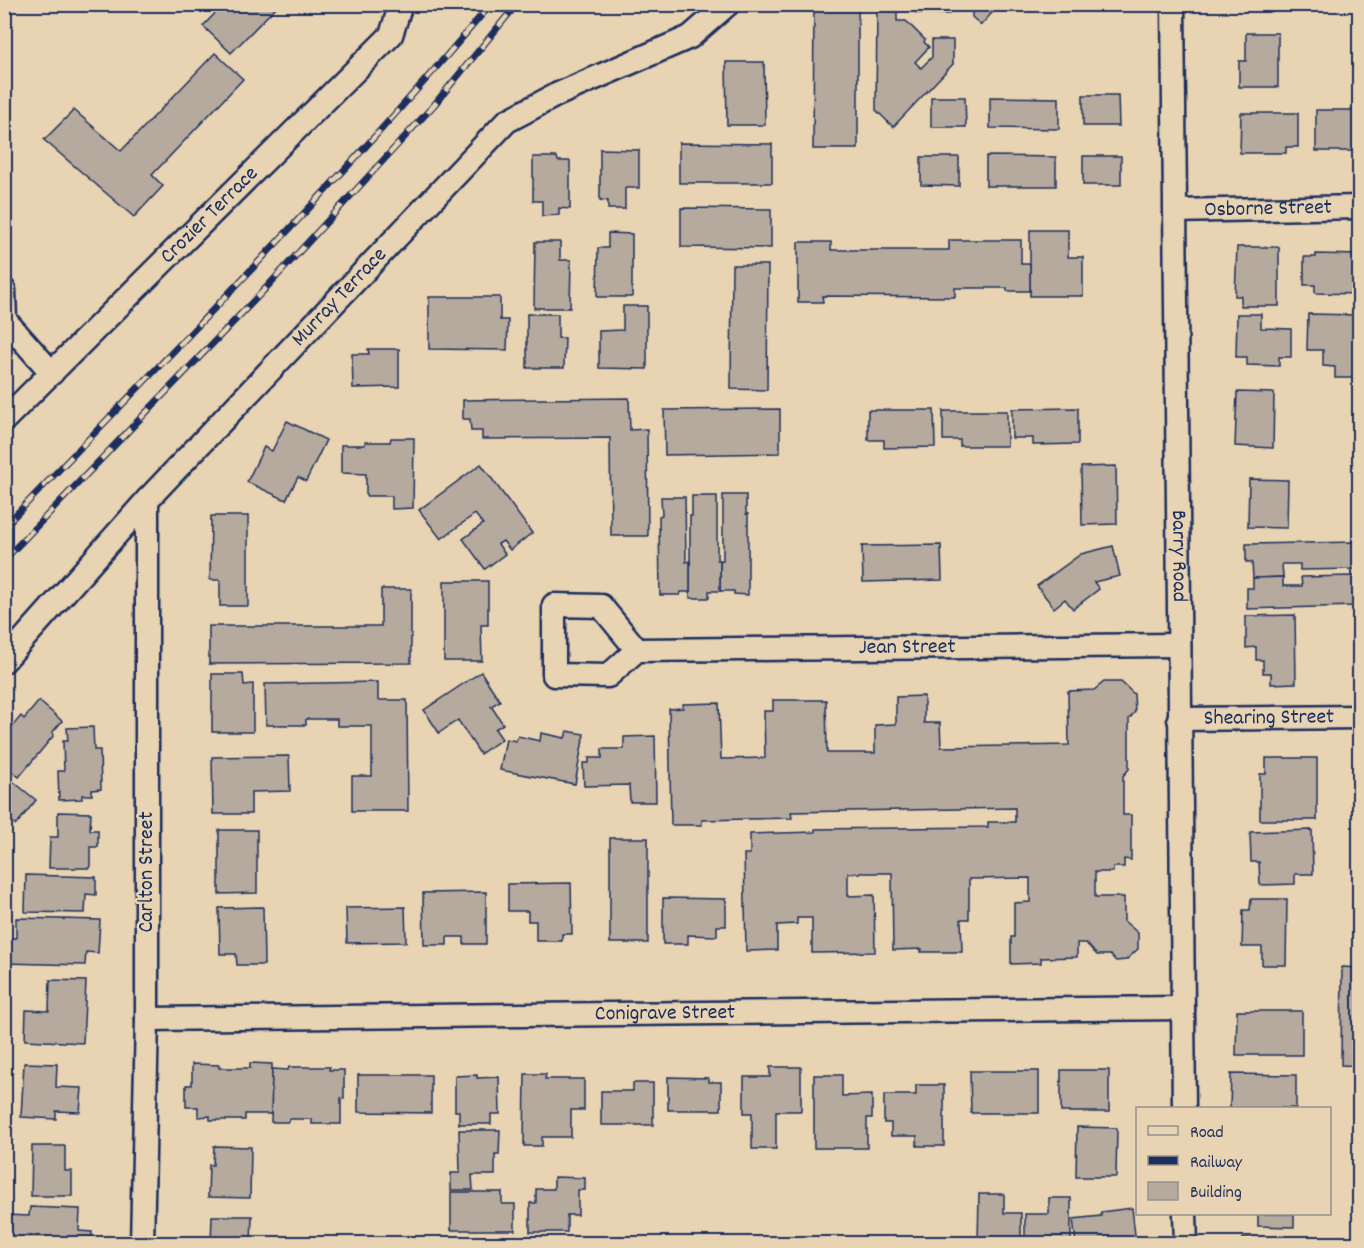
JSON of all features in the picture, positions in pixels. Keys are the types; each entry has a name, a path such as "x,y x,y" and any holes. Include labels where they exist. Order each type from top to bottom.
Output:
{"street":[{"name":"Crozier Terrace","path":"4,420 391,35 401,4"},
{"name":"Murray Terrace","path":"4,661 147,500 507,121 556,95 690,38 728,4"},
{"name":"Barry Road","path":"1173,4 1184,1107"},
{"name":"Osborne Street","path":"1175,211 1359,207"},
{"path":"4,290 5,320 52,373"},
{"name":"Carlton Street","path":"142,1244 147,1019 147,500"},
{"name":"Jean Street","path":"636,650 1179,645"},
{"name":"Shearing Street","path":"1179,719 1359,717"},
{"name":"Conigrave Street","path":"147,1019 1183,1008"},
{"path":"1185,1215 1186,1244"}],"building":[{"path":"224,4 279,4 231,53 203,26"},
{"path":"814,4 858,4 858,149 813,149"},
{"path":"916,4 950,4 949,14 916,13"},
{"path":"972,4 1000,4 981,25 972,17"},
{"path":"1072,4 1115,4 1115,11 1072,11"},
{"path":"1246,4 1277,4 1277,7 1246,7"},
{"path":"877,10 897,11 897,21 906,21 925,40 924,42 929,47 915,62 921,68 932,57 932,40 953,40 953,64 893,127 876,110"},
{"path":"1246,33 1278,33 1278,87 1239,87 1239,61 1246,61"},
{"path":"215,53 243,79 152,175 163,186 134,217 44,140 74,110 121,151"},
{"path":"726,62 764,62 765,125 727,125"},
{"path":"1083,95 1118,95 1119,126 1083,126"},
{"path":"931,97 965,97 966,127 931,127"},
{"path":"990,97 1059,98 1059,129 990,128"},
{"path":"1316,110 1360,110 1360,151 1316,151"},
{"path":"1241,113 1298,113 1298,147 1286,147 1286,153 1240,153"},
{"path":"679,143 772,144 772,183 679,183"},
{"path":"600,149 639,150 639,188 625,188 625,209 608,209 608,201 600,200"},
{"path":"986,156 1056,157 1056,186 986,186"},
{"path":"1083,156 1121,156 1121,185 1083,185"},
{"path":"533,157 557,157 558,161 570,161 570,209 559,208 559,215 542,216 542,201 533,201"},
{"path":"921,157 959,157 959,186 921,185"},
{"path":"681,208 771,209 771,248 681,247"},
{"path":"1030,230 1068,230 1068,257 1083,257 1083,296 1030,296"},
{"path":"608,233 632,234 632,297 597,297 598,248 608,248"},
{"path":"949,240 1021,240 1021,264 1030,264 1030,291 1007,291 1007,288 955,288 955,297 822,296 823,302 798,302 798,242 831,242 831,250 949,250"},
{"path":"535,242 560,242 560,260 571,260 570,308 534,308"},
{"path":"1237,247 1279,247 1279,306 1241,306 1241,296 1235,296"},
{"path":"1316,254 1360,255 1360,294 1315,293 1315,285 1304,285 1304,257 1316,257"},
{"path":"732,265 768,265 767,390 731,389"},
{"path":"429,297 500,297 500,320 508,320 507,350 429,349"},
{"path":"623,306 647,306 647,369 599,368 599,331 623,330"},
{"path":"527,314 558,314 558,338 565,338 564,368 527,368"},
{"path":"1237,314 1261,314 1261,328 1291,329 1291,357 1279,357 1279,366 1247,365 1247,357 1236,357"},
{"path":"1308,314 1360,315 1360,378 1335,378 1335,367 1323,366 1323,350 1307,350"},
{"path":"368,349 399,349 399,387 353,388 352,354 369,354"},
{"path":"1237,392 1274,393 1273,448 1235,446"},
{"path":"629,398 630,430 647,429 648,536 611,536 610,438 482,439 482,431 471,431 470,419 463,419 463,400"},
{"path":"1078,408 1078,444 1033,445 1033,438 1012,438 1012,409"},
{"path":"780,409 780,453 665,455 664,410"},
{"path":"868,410 934,410 935,447 884,448 884,440 868,440"},
{"path":"943,411 1007,411 1007,446 960,446 960,440 943,440"},
{"path":"287,421 326,440 306,481 298,477 286,500 247,482 264,447 272,451"},
{"path":"391,438 414,438 413,508 392,509 392,496 366,496 366,474 341,473 341,445 390,442"},
{"path":"481,464 532,533 510,550 503,541 498,544 505,554 485,569 463,539 483,524 475,514 441,539 419,510"},
{"path":"1116,466 1117,524 1082,525 1081,467"},
{"path":"1249,479 1288,480 1287,528 1248,527"},
{"path":"723,495 746,495 748,595 734,594 734,591 720,591 720,560 723,561"},
{"path":"692,496 717,496 717,560 720,560 720,591 709,591 709,598 690,598"},
{"path":"661,497 685,497 686,562 690,561 690,592 681,592 680,595 660,595 659,516 662,515"},
{"path":"211,516 248,516 248,606 220,606 220,580 210,580"},
{"path":"1357,542 1357,569 1300,570 1300,564 1282,564 1283,577 1253,578 1252,562 1246,562 1246,544"},
{"path":"941,545 942,580 863,582 862,546"},
{"path":"1113,546 1120,576 1094,582 1099,589 1073,609 1065,599 1054,608 1037,586 1081,554"},
{"path":"1355,576 1356,606 1247,609 1247,588 1253,588 1253,578 1283,577 1283,586 1302,586 1301,577"},
{"path":"444,581 488,581 488,625 481,625 482,661 444,661"},
{"path":"381,589 411,589 411,663 209,664 209,626 381,626"},
{"path":"1295,615 1296,683 1271,684 1271,673 1263,673 1263,660 1256,660 1256,647 1246,648 1246,616"},
{"path":"481,672 500,701 491,706 503,724 495,729 502,739 480,754 458,720 439,733 424,710"},
{"path":"212,674 243,674 244,685 253,684 253,732 212,732"},
{"path":"378,682 378,700 407,700 408,811 352,811 352,776 372,776 372,726 337,726 337,719 306,719 306,725 266,725 265,684"},
{"path":"1104,682 1121,682 1134,694 1135,712 1129,719 1129,769 1123,776 1123,815 1131,815 1131,860 1124,859 1124,867 1113,867 1113,872 1095,872 1095,897 1124,897 1124,921 1138,933 1138,949 1126,960 1116,961 1110,955 1097,955 1086,943 1077,943 1077,957 1041,958 1041,963 1011,964 1014,903 1030,902 1030,878 969,879 969,919 961,919 962,952 921,952 922,949 893,950 892,873 848,873 848,896 874,895 875,952 812,953 812,918 797,918 797,924 777,925 777,950 746,951 744,854 750,854 750,834 815,832 815,829 988,827 988,822 1015,822 1015,808 791,812 792,818 702,820 702,825 671,825 669,709 683,708 683,704 719,703 721,759 765,758 764,711 773,711 773,700 826,700 827,753 875,753 875,725 896,724 896,697 924,696 924,723 940,723 941,747 1069,745 1068,691 1094,690"},
{"path":"39,701 62,721 52,733 54,735 19,777 4,765 4,736 21,716 24,719"},
{"path":"93,727 94,750 100,750 101,789 92,790 92,795 82,795 82,799 59,800 58,771 64,771 63,741 68,741 67,728"},
{"path":"567,731 584,734 575,784 500,770 506,739 516,741 518,736 540,741 541,733 565,738"},
{"path":"655,736 656,802 630,802 629,785 584,786 583,763 589,763 589,758 602,758 602,749 624,749 624,737"},
{"path":"289,756 290,791 251,792 251,814 213,814 212,757"},
{"path":"1266,758 1317,758 1317,820 1260,820 1260,774 1266,774"},
{"path":"4,774 36,800 16,825 10,820 4,826"},
{"path":"58,812 91,813 90,830 98,830 98,847 90,847 90,868 49,868 50,837 58,837"},
{"path":"219,830 257,830 257,893 219,894"},
{"path":"1312,830 1313,874 1295,874 1295,884 1260,885 1259,862 1251,862 1250,832"},
{"path":"610,838 648,838 648,943 610,943"},
{"path":"26,875 96,877 96,895 86,894 85,913 25,912"},
{"path":"571,883 572,934 562,934 562,941 536,941 536,921 528,921 528,911 508,911 508,884"},
{"path":"486,892 486,944 464,944 464,937 447,937 447,945 424,945 423,893"},
{"path":"663,898 726,899 726,926 717,926 717,936 688,935 688,944 663,944"},
{"path":"1251,899 1287,899 1286,965 1262,965 1262,947 1242,947 1243,910 1250,910"},
{"path":"263,907 264,965 237,965 236,954 220,954 219,908"},
{"path":"405,907 406,942 347,943 346,908"},
{"path":"16,918 100,920 98,953 86,952 85,965 4,963 4,938 16,938"},
{"path":"1342,967 1360,968 1360,1066 1341,1065"},
{"path":"50,980 86,981 83,1043 25,1040 26,1010 49,1011"},
{"path":"1237,1011 1302,1011 1302,1055 1236,1055"},
{"path":"24,1063 57,1064 56,1087 82,1088 80,1112 56,1111 56,1119 21,1117"},
{"path":"250,1063 272,1064 272,1114 245,1114 245,1120 210,1120 210,1116 198,1117 198,1107 186,1107 186,1085 192,1085 192,1064 219,1065 219,1068 250,1068"},
{"path":"289,1067 330,1067 329,1070 344,1070 341,1124 312,1124 312,1119 271,1122 272,1069 288,1070"},
{"path":"770,1067 801,1067 801,1111 776,1111 776,1149 752,1149 752,1113 744,1113 744,1077 770,1077"},
{"path":"1061,1070 1109,1070 1109,1112 1061,1112"},
{"path":"970,1071 1039,1071 1039,1113 971,1113"},
{"path":"525,1074 546,1074 545,1079 584,1079 584,1110 571,1110 571,1137 542,1137 542,1146 524,1146"},
{"path":"1231,1074 1296,1075 1296,1107 1230,1107"},
{"path":"358,1075 431,1075 431,1113 358,1112"},
{"path":"477,1075 477,1078 499,1077 500,1114 491,1114 491,1124 459,1124 459,1111 455,1111 455,1076"},
{"path":"814,1075 842,1075 842,1096 872,1095 872,1118 867,1118 867,1148 814,1148"},
{"path":"668,1077 708,1078 708,1082 721,1082 721,1110 668,1110"},
{"path":"633,1083 653,1083 653,1125 601,1125 601,1091 633,1091"},
{"path":"916,1085 944,1085 944,1146 917,1146 917,1136 891,1136 891,1123 884,1123 884,1095 916,1095"},
{"path":"1077,1127 1117,1128 1116,1177 1076,1177"},
{"path":"459,1130 500,1130 499,1154 495,1154 495,1175 472,1175 473,1190 451,1190 451,1173 460,1173"},
{"path":"32,1146 65,1146 65,1171 72,1171 72,1196 31,1196"},
{"path":"214,1146 251,1147 250,1198 208,1197 209,1165 213,1165"},
{"path":"554,1177 585,1178 585,1190 578,1190 578,1215 567,1215 567,1232 530,1232 530,1203 536,1203 536,1189 554,1189"},
{"path":"451,1192 502,1192 502,1204 515,1204 515,1230 451,1230"},
{"path":"979,1194 1004,1194 1004,1213 1021,1213 1021,1244 978,1244"},
{"path":"1049,1198 1071,1198 1071,1244 1037,1244 1037,1240 1025,1240 1025,1214 1049,1214"},
{"path":"30,1207 80,1209 79,1231 92,1232 91,1244 4,1244 4,1215 29,1216"},
{"path":"1132,1208 1136,1244 1076,1244 1073,1219 1101,1216 1101,1212"},
{"path":"1258,1215 1294,1215 1294,1227 1258,1226"},
{"path":"212,1216 252,1216 251,1244 211,1244"},
{"path":"1340,1236 1360,1236 1360,1244 1340,1244"},
{"path":"1243,1238 1297,1239 1297,1244 1243,1244"}],"railway":[{"path":"4,527 313,204 433,72 491,4"},
{"path":"4,560 266,288 434,105 517,4"}]}
